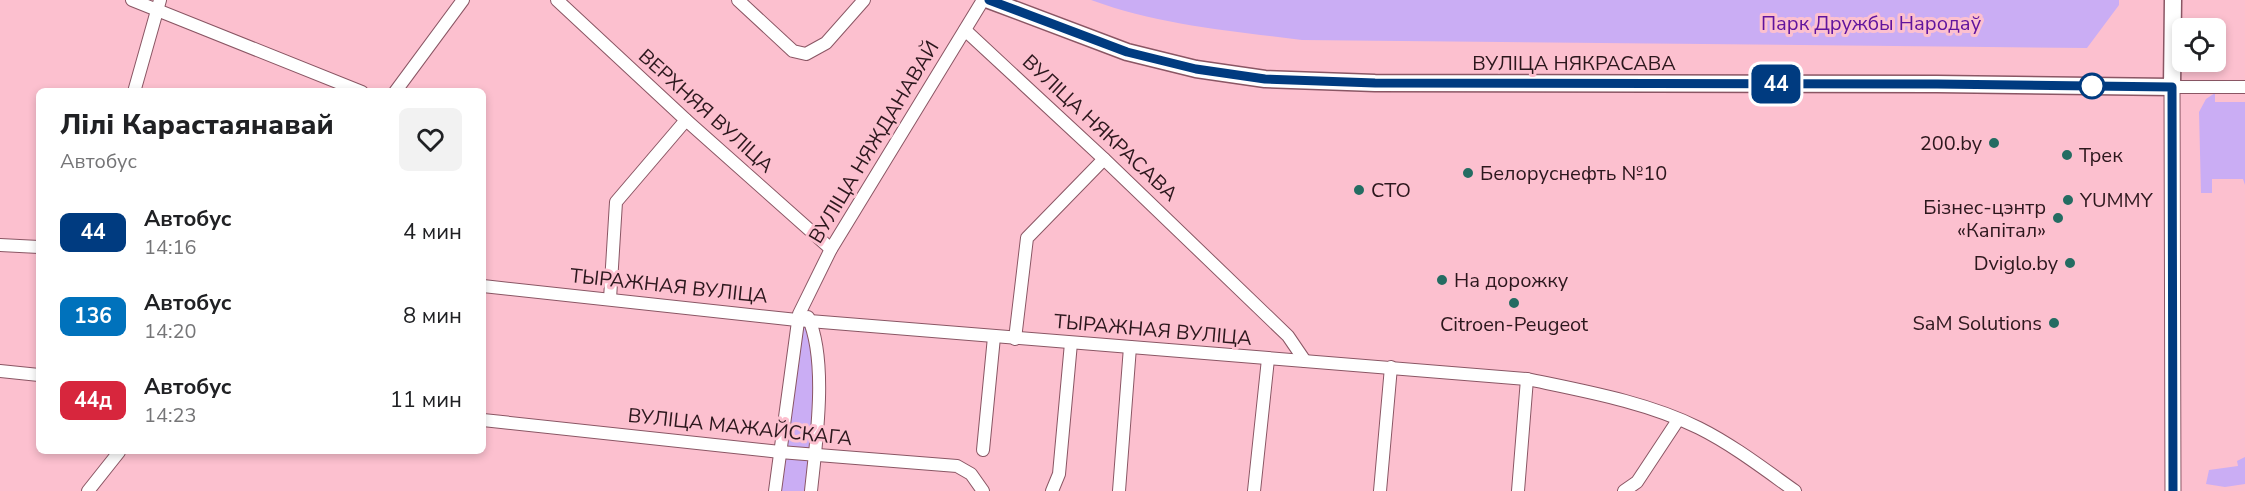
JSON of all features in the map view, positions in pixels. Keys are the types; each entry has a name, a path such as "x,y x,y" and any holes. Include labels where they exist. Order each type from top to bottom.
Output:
{"main road":[{"name":"ВУЛІЦА НЯКРАСАВА","path":"989,0 1127,52 1196,69 1265,79 1375,83 1937,84 2172,87"},
{"path":"2172,87 2173,0"}],"street":[{"path":"132,0 159,5 353,88"},
{"path":"398,88 463,0"},
{"name":"ВЕРХНЯЯ ВУЛІЦА","path":"557,0 686,120 831,249"},
{"path":"738,0 793,51 806,54 826,43 864,0"},
{"name":"ВУЛІЦА НЯЖДАНАВАЙ","path":"775,491 797,320 831,249 983,0"},
{"path":"135,88 159,5"},
{"name":"ВУЛІЦА НЯКРАСАВА","path":"965,30 1104,159 1288,336 1305,361"},
{"path":"2173,491 2172,87 2245,87"},
{"path":"610,298 616,202 686,120"},
{"path":"1015,339 1027,238 1104,159"},
{"path":"0,245 36,247"},
{"name":"ТЫРАЖНАЯ ВУЛІЦА","path":"486,286 797,320 1527,379 1633,405 1678,420 1730,446 1795,491"},
{"path":"803,306 810,321 818,356 815,455 811,491"},
{"path":"983,450 994,337"},
{"path":"1052,491 1059,474 1071,343"},
{"path":"1119,491 1130,347"},
{"path":"1254,491 1268,359"},
{"path":"1380,491 1391,367"},
{"path":"0,371 36,375"},
{"path":"1518,491 1527,379"},
{"name":"ВУЛІЦА МАЖАЙСКАГА","path":"486,420 780,452 957,466 971,474 983,491"},
{"path":"1624,491 1637,482 1678,420"},
{"path":"88,491 117,454"}],"green space":[{"name":"Парк Дружбы Народаў","path":"1091,0 2119,0 2119,5 2087,48 1302,40 1169,21 1117,9"},
{"path":"2215,93 2215,102 2245,102 2245,185 2243,179 2212,179 2212,193 2201,193 2199,112 2206,99"},
{"path":"796,326 813,327 816,343 811,491 775,491"},
{"path":"2245,457 2245,484 2225,487 2206,484 2209,470 2238,466 2237,461"}],"bus line":[{"name":"44","path":"989,0 1017,13 1127,52 1196,69 1265,79 1375,83 1937,84 2172,87 2173,491"}],"place":[{"name":"200.by","path":"1994,143"},
{"name":"Трек","path":"2067,155"},
{"name":"Белоруснефть №10","path":"1468,173"},
{"name":"СТО","path":"1359,190"},
{"name":"YUMMY","path":"2068,200"},
{"name":"Бізнес-цэнтр «Капітал»","path":"2058,218"},
{"name":"Dviglo.by","path":"2070,263"},
{"name":"На дорожку","path":"1442,280"},
{"name":"Citroen-Peugeot","path":"1514,303"},
{"name":"SaM Solutions","path":"2054,323"}]}
